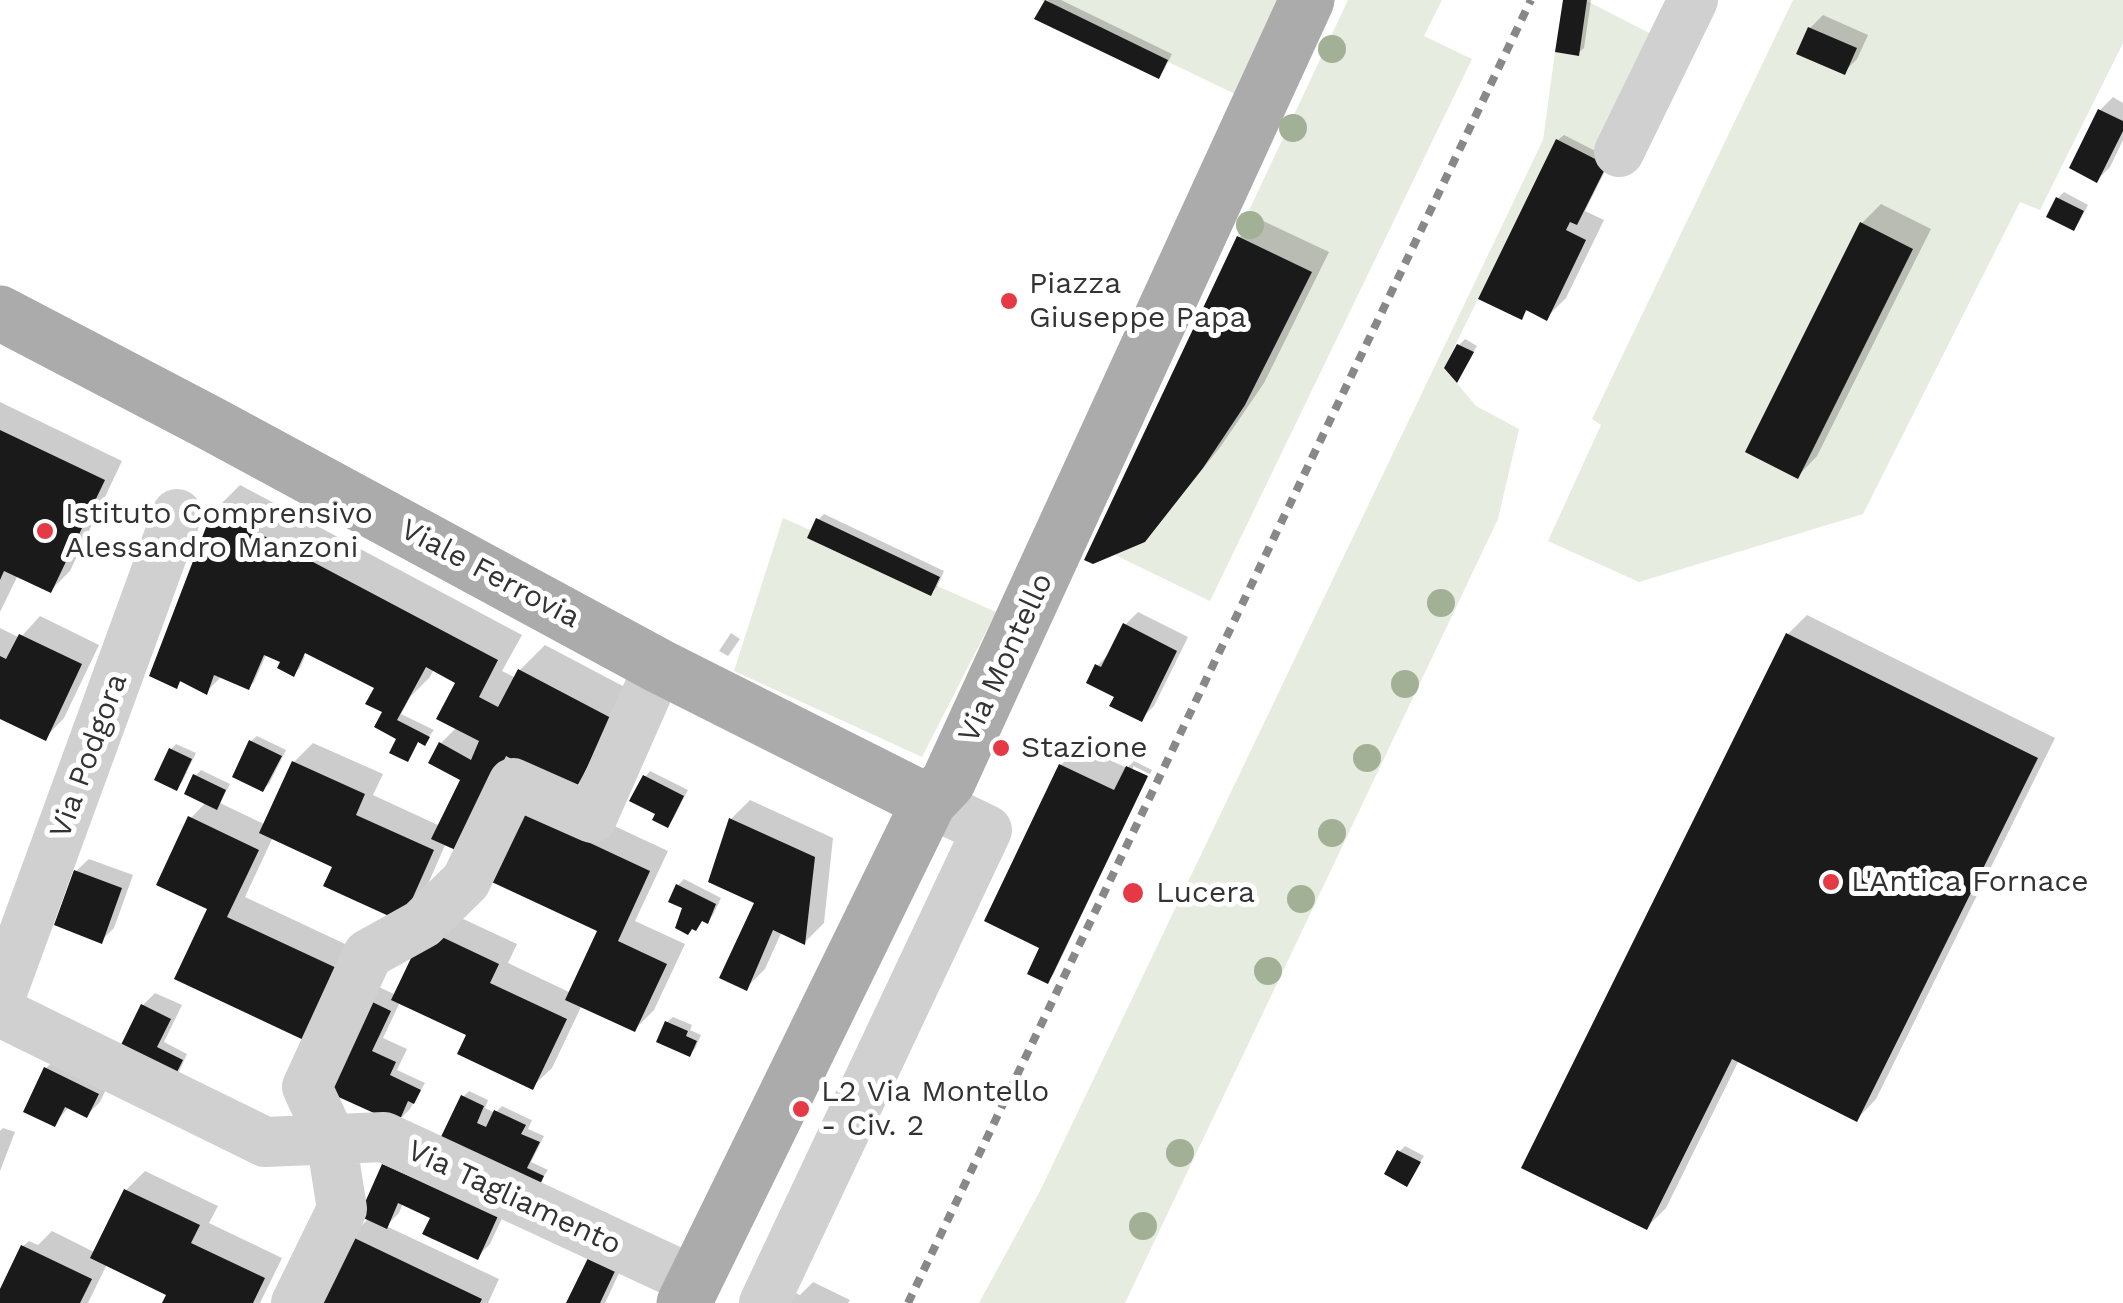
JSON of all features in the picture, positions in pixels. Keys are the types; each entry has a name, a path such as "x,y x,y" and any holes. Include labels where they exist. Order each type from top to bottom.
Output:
{"main road":[{"name":"Via Montello","path":"689,1292 929,802 948,782 1307,0"},
{"name":"Viale Ferrovia","path":"0,313 659,666 929,802"}],"street":[{"path":"1619,152 1692,0"},
{"name":"Via Podgora","path":"0,998 177,514"},
{"path":"296,1303 342,1209 331,1139 307,1086 368,954 422,924 466,880 512,783 592,818 659,666"},
{"path":"764,1303 987,830 929,802"},
{"name":"Via Tagliamento","path":"0,1012 264,1142 384,1137 689,1292"}],"shaded area":[{"path":"1040,0 1280,0 1237,95"},
{"path":"1348,0 1442,0 1424,36 1472,59 1210,601 1115,555 1145,542 1203,468 1245,405 1311,272 1237,236"},
{"path":"1793,0 2123,0 2123,43 2040,210 2020,202 1863,514 1639,582 1548,541 1601,425 1592,419"},
{"path":"1587,1 1659,38 1599,160 1556,140 1444,368 1476,406 1519,429 1498,519 1125,1303 979,1303 1040,1191 1543,140 1555,52 1579,56"},
{"path":"783,518 996,612 922,757 734,671"}],"building":[{"path":"1045,0 1168,60 1159,79 1034,19"},
{"path":"1563,0 1587,0 1579,56 1555,52"},
{"path":"1808,27 1857,48 1845,75 1796,54"},
{"path":"2098,109 2123,121 2123,131 2097,183 2069,168"},
{"path":"1556,139 1607,165 1577,225 1570,222 1566,230 1586,240 1547,321 1526,310 1522,320 1478,299"},
{"path":"2056,197 2084,211 2074,231 2046,217"},
{"path":"1860,222 1913,249 1798,479 1745,452"},
{"path":"1237,236 1312,272 1245,405 1203,468 1145,542 1093,564 1084,560"},
{"path":"1457,344 1474,352 1457,383 1444,368"},
{"name":"Istituto Comprensivo Alessandro Manzoni","path":"0,430 105,480 51,593 4,571 0,580"},
{"path":"213,509 498,660 479,697 498,707 518,669 613,719 574,792 506,756 460,852 431,839 460,780 428,763 439,742 471,760 479,741 436,719 455,683 426,667 397,720 430,737 425,746 418,742 408,762 389,753 396,739 374,727 382,712 365,704 374,688 305,653 294,677 277,668 280,662 264,655 249,690 214,675 207,695 180,681 177,689 149,676"},
{"path":"816,518 940,577 931,596 807,538"},
{"path":"1123,623 1177,651 1142,722 1109,706 1114,697 1086,683 1095,664 1101,667"},
{"path":"1786,633 2038,758 1857,1122 1732,1059 1647,1230 1521,1168"},
{"name":"Istituto Comprensivo Alessandro Manzoni","path":"19,634 82,664 46,741 0,719 0,656 6,659"},
{"path":"249,740 282,756 263,792 232,777"},
{"path":"169,748 192,759 177,791 154,780"},
{"path":"292,761 365,794 356,815 434,850 402,922 323,886 332,867 259,833"},
{"path":"1059,764 1114,790 1126,766 1148,776 1048,984 1027,974 1039,948 984,921"},
{"path":"193,774 226,790 217,810 184,794"},
{"path":"643,775 684,796 668,828 652,820 655,814 629,801"},
{"path":"513,807 650,871 618,941 667,964 635,1032 565,1000 597,931 481,877"},
{"path":"188,816 259,850 227,917 343,971 310,1043 174,979 207,909 156,885"},
{"path":"729,818 815,857 805,945 773,930 747,991 719,978 754,903 708,882"},
{"path":"74,870 122,888 102,944 54,925"},
{"path":"676,884 716,904 708,924 702,921 688,935 675,928 682,908 668,902"},
{"path":"425,929 499,964 490,983 567,1019 533,1090 457,1054 466,1035 391,1000"},
{"path":"364,998 391,1011 372,1051 396,1062 390,1075 421,1090 414,1104 408,1101 398,1124 321,1089"},
{"path":"141,1004 171,1019 157,1047 183,1060 172,1082 116,1055"},
{"path":"665,1021 688,1031 686,1036 697,1041 690,1057 656,1042"},
{"path":"44,1067 99,1094 87,1118 65,1107 55,1127 23,1112"},
{"path":"461,1095 484,1106 477,1123 486,1127 494,1110 526,1125 521,1134 540,1142 527,1168 544,1176 538,1189 438,1143"},
{"path":"1397,1150 1421,1162 1407,1187 1384,1174"},
{"path":"382,1164 498,1216 478,1260 422,1234 430,1218 398,1203 387,1229 359,1216"},
{"path":"124,1189 200,1225 191,1243 265,1278 253,1303 162,1303 166,1295 90,1258"},
{"path":"348,1235 482,1299 480,1303 316,1303"},
{"path":"21,1245 92,1279 80,1303 0,1303 0,1289"},
{"path":"589,1256 616,1269 600,1303 566,1303"}],"railway":[{"path":"908,1303 1531,0"}],"place":[{"name":"Piazza Giuseppe Papa","path":"1009,301"},
{"name":"Istituto Comprensivo Alessandro Manzoni","path":"45,531"},
{"name":"Stazione","path":"1001,748"},
{"name":"L'Antica Fornace","path":"1831,882"},
{"name":"Lucera","path":"1133,893"},
{"name":"L2 Via Montello - Civ. 2","path":"801,1109"}]}
